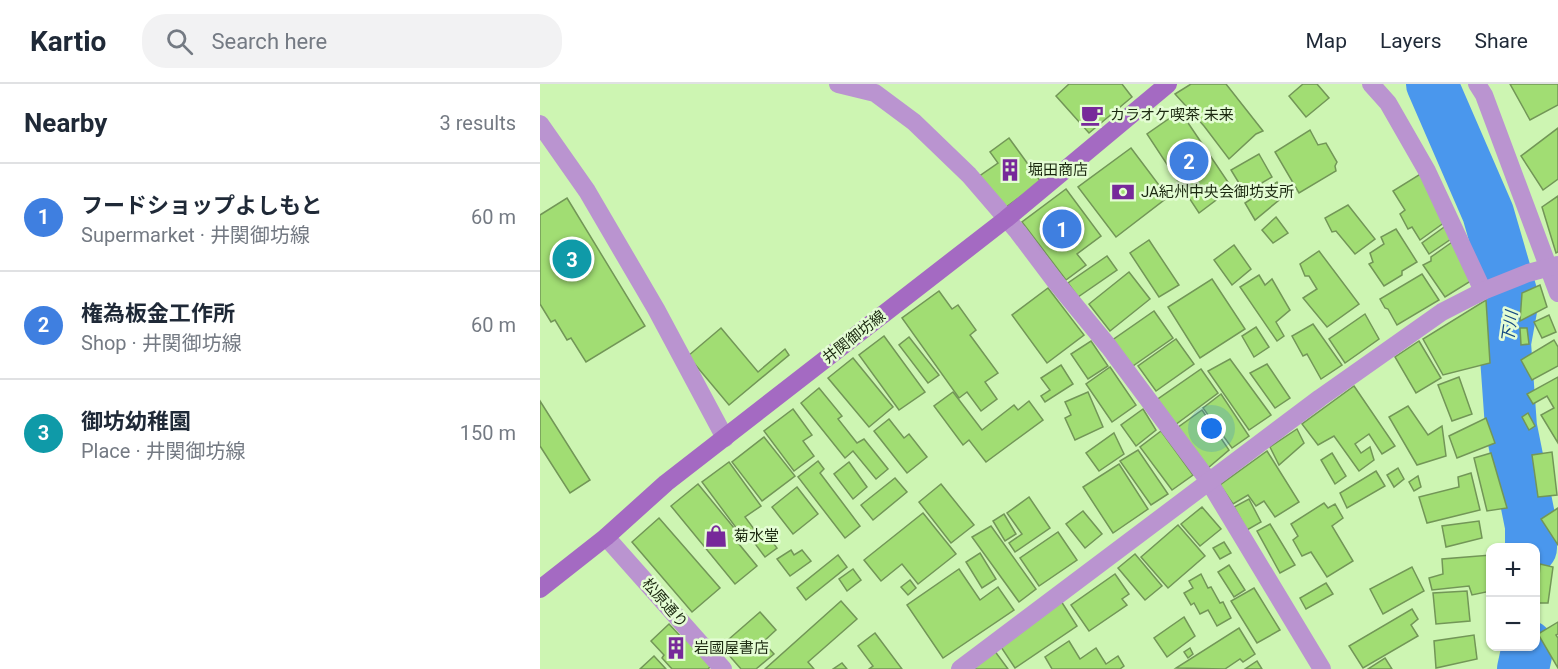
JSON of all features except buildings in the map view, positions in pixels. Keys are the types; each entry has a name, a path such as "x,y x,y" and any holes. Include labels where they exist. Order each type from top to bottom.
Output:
{"main road":[{"name":"井関御坊線","path":"540,588 606,537 666,483 1006,219 1168,84"}],"street":[{"path":"838,84 875,93 914,122 969,175 1018,232 1109,347 1208,480 1322,669"},
{"path":"1371,84 1388,103 1427,171 1483,291"},
{"path":"1477,84 1484,95 1554,266 1558,293"},
{"path":"540,124 587,192 656,309 724,438"},
{"path":"960,669 1208,480 1443,312 1483,291 1528,273 1554,266"},
{"name":"松原通り","path":"606,537 723,669"}],"waterway":[{"name":"下川","path":"1432,84 1488,213 1513,299 1505,343 1511,427 1531,526 1531,543"},
{"name":"下川","path":"1523,669 1527,651"}],"place":[{"name":"カラオケ喫茶 未来","path":"1092,115"},
{"name":"権為板金工作所","path":"1189,161"},
{"name":"堀田商店","path":"1010,170"},
{"name":"JA紀州中央会御坊支所","path":"1123,192"},
{"name":"フードショップよしもと","path":"1062,229"},
{"name":"御坊幼稚園","path":"572,259"},
{"name":"菊水堂","path":"716,536"},
{"name":"岩國屋書店","path":"676,648"}]}
